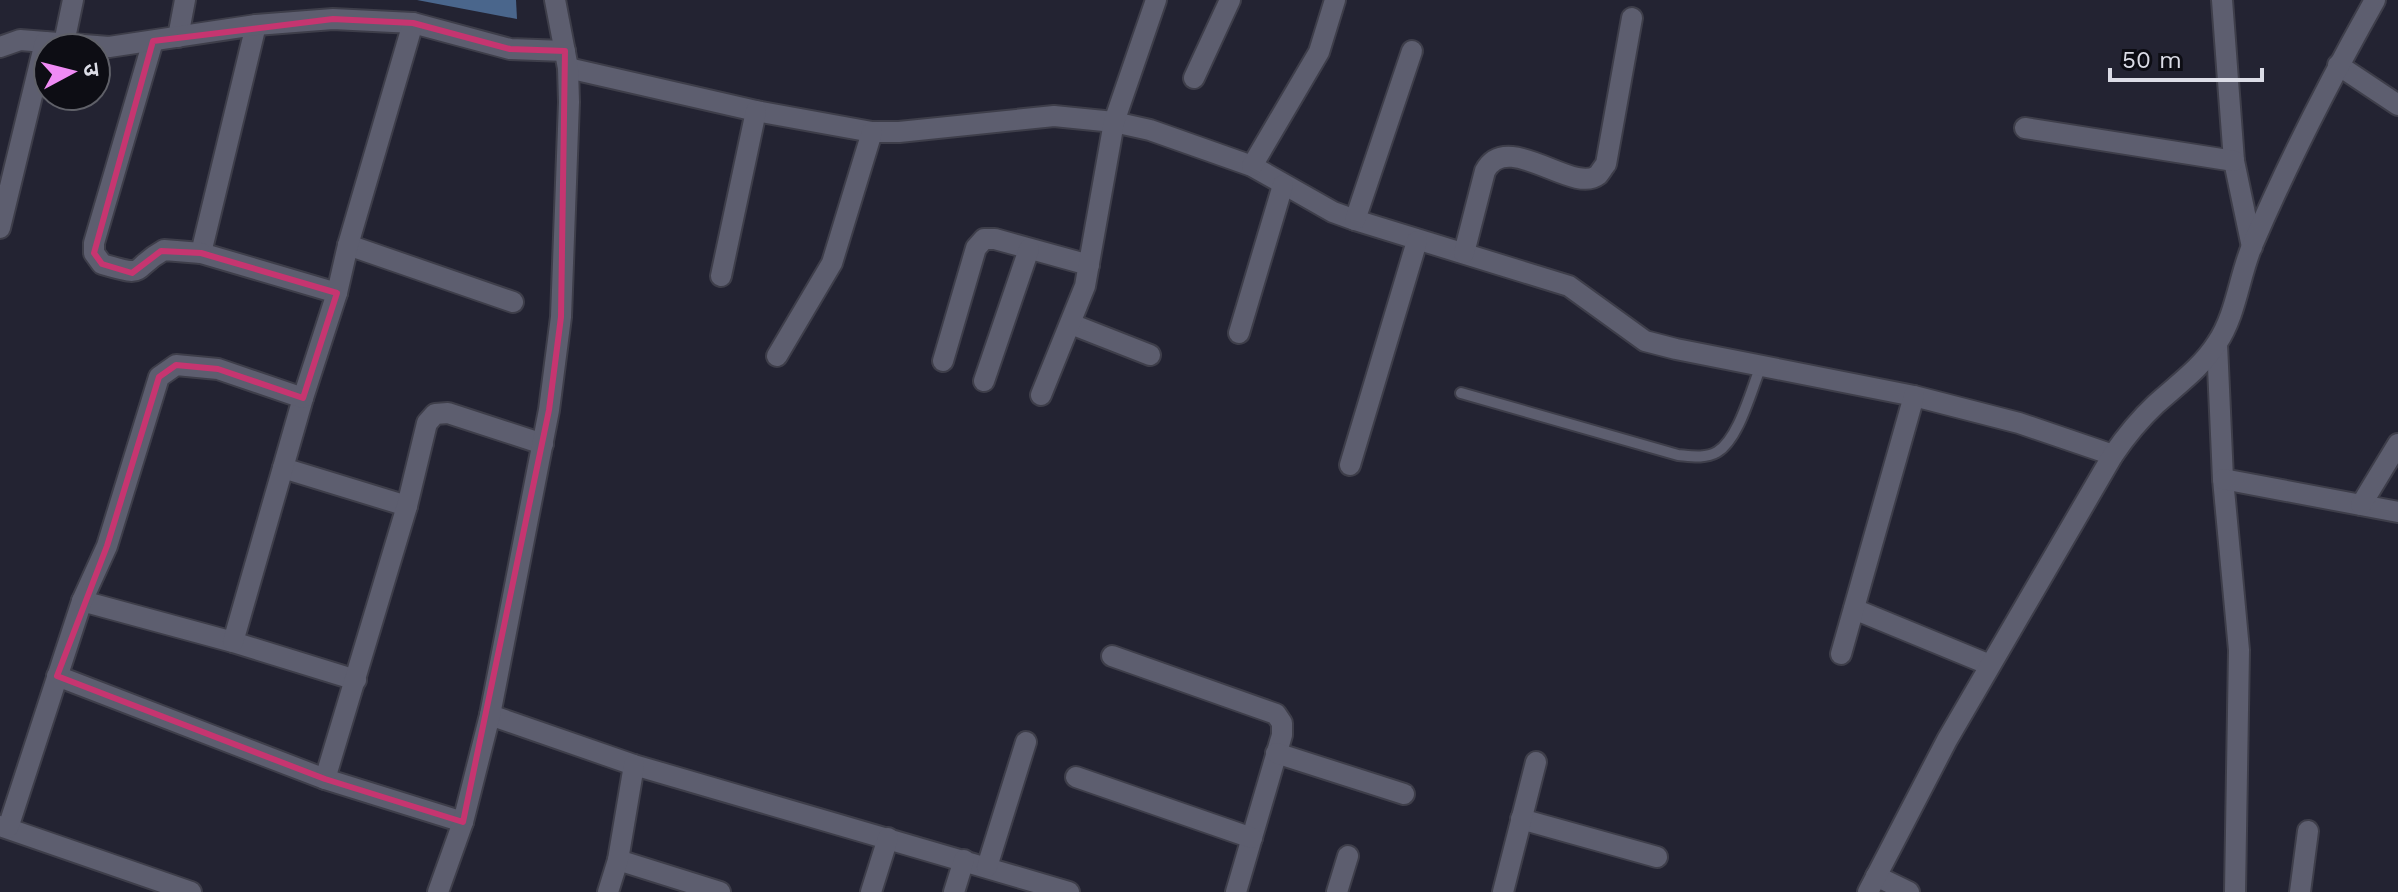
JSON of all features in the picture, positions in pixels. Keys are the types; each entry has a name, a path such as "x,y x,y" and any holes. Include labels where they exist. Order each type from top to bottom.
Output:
{"street":[{"path":"60,32 73,0"},
{"path":"178,37 185,0"},
{"path":"438,892 463,822 490,715 543,444 561,317 569,102 566,60 555,0"},
{"path":"1041,395 1071,324 1089,265 1114,122 1156,0"},
{"path":"1194,78 1230,0"},
{"path":"1252,166 1319,52 1335,0"},
{"path":"2222,0 2234,161 2252,247"},
{"path":"1909,892 1872,884 1947,740 2113,455 2129,431 2217,344 2229,320 2252,247 2338,65 2375,0"},
{"path":"1464,253 1490,160 1500,156 1513,157 1576,177 1589,179 1599,175 1606,164 1632,18"},
{"path":"112,47 256,25 333,19 413,23 756,111 872,132 1054,116 1114,122 1150,130 1252,166 1283,185 1355,220 1569,286 1645,341 1914,396 2019,423 2113,455"},
{"path":"233,642 303,398 337,293 348,245 413,23"},
{"path":"201,253 256,25"},
{"path":"0,47 20,40 32,41"},
{"path":"153,41 94,243 94,253 102,264 132,273 139,272 164,250 201,253 337,293"},
{"path":"1355,220 1412,51"},
{"path":"2338,65 2398,105"},
{"path":"721,276 756,111"},
{"path":"0,228 34,112"},
{"path":"2025,128 2234,161"},
{"path":"777,356 832,263 872,132"},
{"path":"1239,333 1283,185"},
{"path":"943,361 976,248 984,239 995,239 1089,265"},
{"path":"1350,465 1417,241"},
{"path":"348,245 513,302"},
{"path":"984,381 1029,249"},
{"path":"1071,324 1150,355"},
{"path":"2217,344 2223,479 2239,650 2235,892"},
{"path":"191,892 4,827 82,601 107,546 159,377 176,365 218,369 303,398"},
{"path":"1841,654 1914,396"},
{"path":"325,779 407,506 427,423 435,414 448,413 543,444"},
{"path":"2361,505 2398,444"},
{"path":"283,468 407,506"},
{"path":"2223,479 2398,512"},
{"path":"82,601 233,642 356,680"},
{"path":"1854,609 1990,665"},
{"path":"1112,656 1276,714 1282,723 1236,892"},
{"path":"57,676 325,779 463,822"},
{"path":"490,715 634,765 964,860 1039,887 1069,892"},
{"path":"987,867 1026,742"},
{"path":"1276,753 1404,794"},
{"path":"1503,892 1536,762"},
{"path":"608,892 618,860 634,765"},
{"path":"1076,777 1252,838"},
{"path":"1521,819 1657,857"},
{"path":"2300,892 2308,831"},
{"path":"871,892 888,838"},
{"path":"1337,892 1348,856"},
{"path":"618,860 720,892"},
{"path":"954,892 964,860"}],"lane":[{"path":"1461,393 1678,455 1701,457 1717,452 1733,436 1761,366"}],"highlighted area":[{"path":"333,19 413,23 510,49 565,51 561,317 549,410 463,822 325,779 57,676 107,546 159,377 176,365 218,369 303,398 337,293 201,253 161,251 132,273 102,264 94,253 153,41"}],"water":[{"path":"417,0 516,0 517,19"}]}
